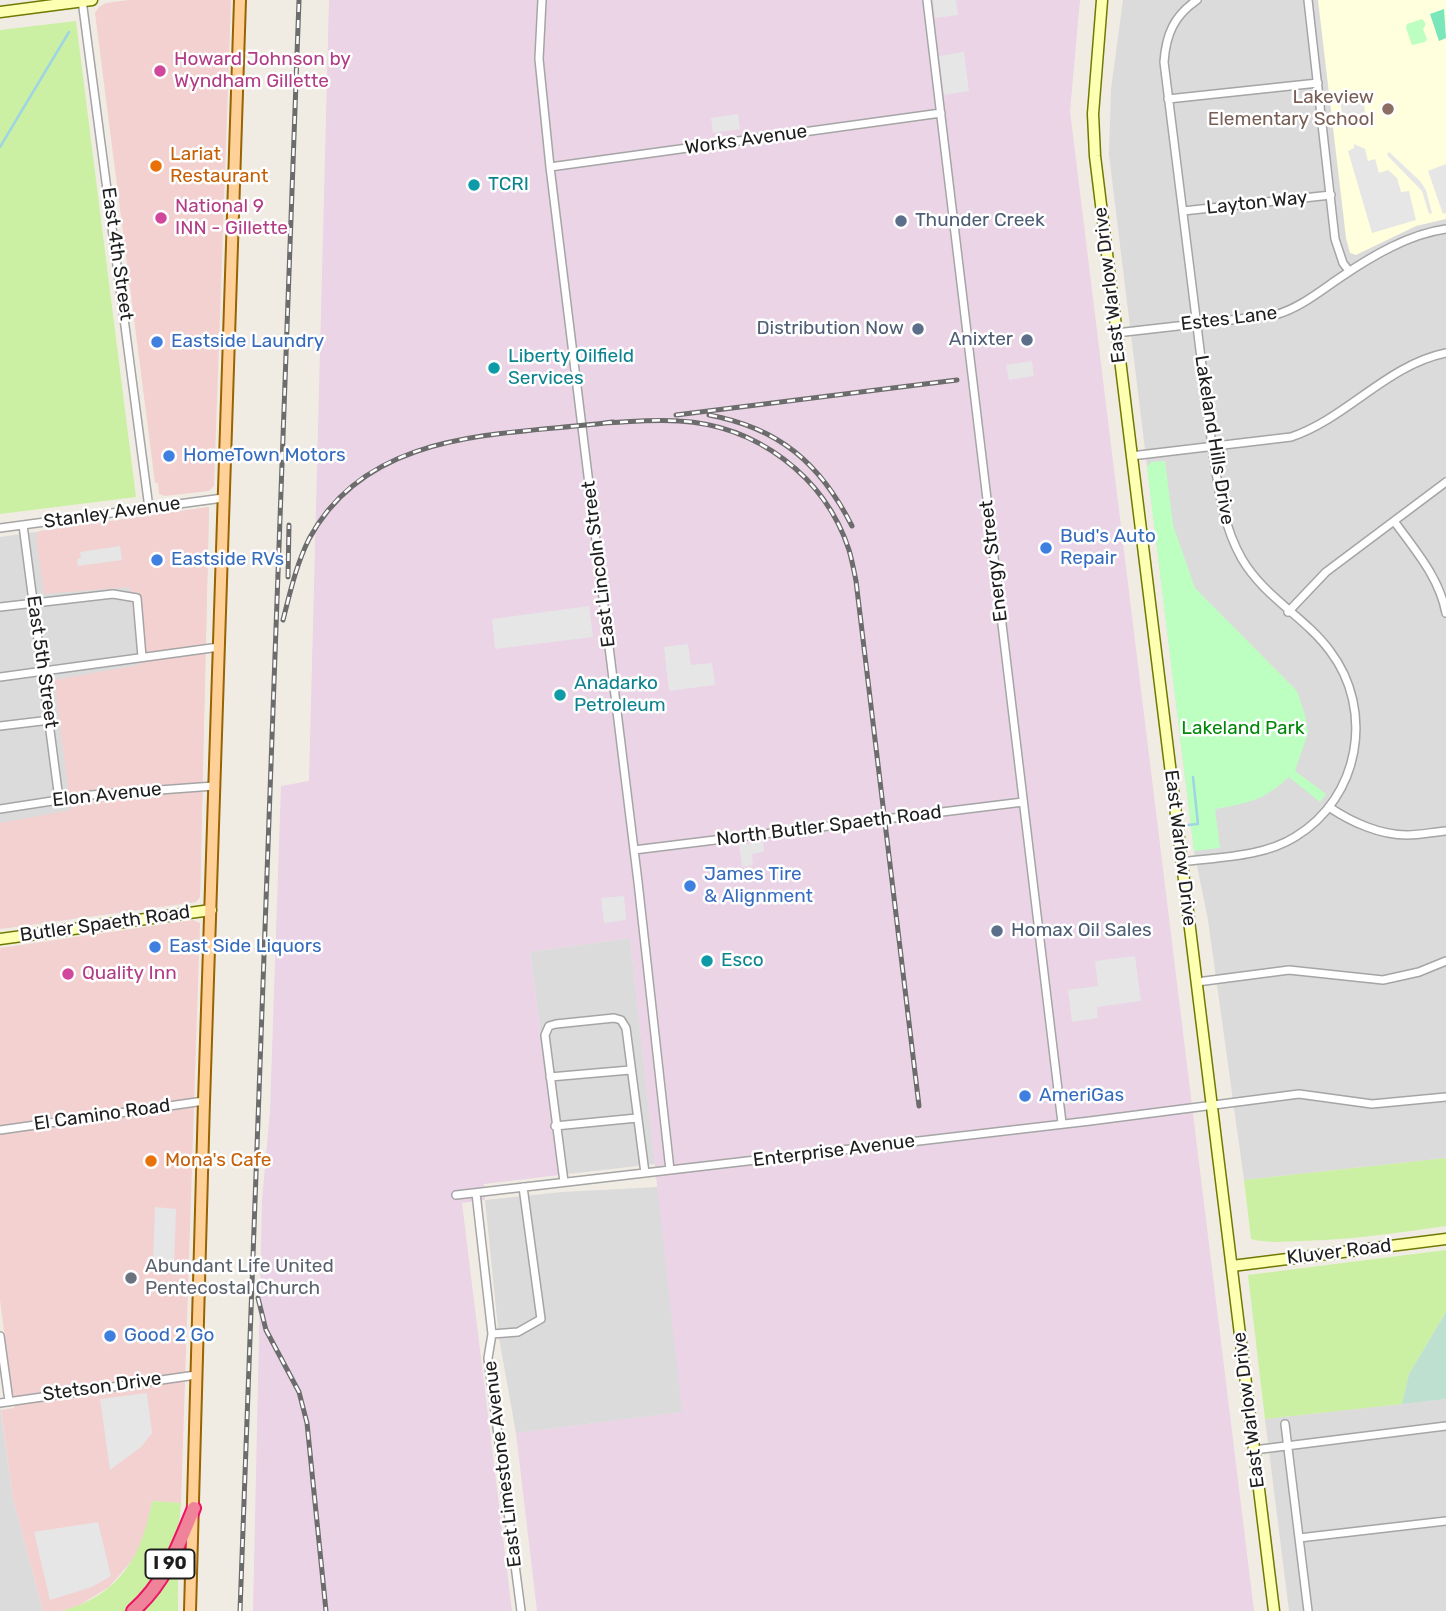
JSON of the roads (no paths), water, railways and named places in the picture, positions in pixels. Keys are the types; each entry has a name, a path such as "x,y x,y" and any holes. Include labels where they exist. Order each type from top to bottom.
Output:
{"highway":[{"name":"I 90","path":"133,1611 149,1597 167,1572 194,1508"}],"main road":[{"path":"190,1611 240,0"}],"street":[{"path":"0,12 86,0"},
{"name":"East 4th Street","path":"86,0 149,508"},
{"name":"East Lincoln Street","path":"542,0 540,59 550,167 634,850 670,1170"},
{"name":"Energy Street","path":"927,0 1062,1123"},
{"name":"East Warlow Drive","path":"1102,0 1093,114 1095,156 1274,1611"},
{"name":"Lakeland Hills Drive","path":"1181,862 1250,853 1272,847 1294,838 1314,824 1345,782 1355,754 1357,726 1353,699 1345,674 1330,650 1257,581 1230,535 1222,508 1164,62 1172,23 1185,8 1197,0"},
{"path":"1308,0 1335,239 1343,263 1349,271"},
{"path":"1168,99 1318,83"},
{"name":"Works Avenue","path":"550,167 941,113"},
{"name":"Layton Way","path":"1183,211 1331,195"},
{"name":"Estes Lane","path":"1116,333 1275,315 1292,310 1349,271 1419,236 1446,229"},
{"path":"1131,456 1291,437 1308,431 1395,374 1418,362 1446,353"},
{"path":"1288,612 1326,572 1446,482"},
{"name":"Stanley Avenue","path":"0,528 223,498"},
{"path":"1394,522 1431,572 1446,613"},
{"name":"East 5th Street","path":"23,525 59,799"},
{"path":"0,607 113,594 137,598 142,657"},
{"path":"0,677 219,647"},
{"path":"0,726 50,720"},
{"name":"Elon Avenue","path":"0,809 59,799 214,786"},
{"name":"North Butler Spaeth Road","path":"634,850 1023,802"},
{"path":"1329,807 1378,830 1406,835 1446,831"},
{"name":"Butler Spaeth Road","path":"0,939 211,910"},
{"path":"1197,982 1289,970 1383,980 1419,972 1446,961"},
{"path":"565,1182 555,1126 545,1035 549,1027 556,1024 614,1018 621,1020 626,1028 645,1173"},
{"path":"550,1077 631,1070"},
{"name":"Enterprise Avenue","path":"456,1195 1298,1094 1372,1104 1446,1097"},
{"name":"El Camino Road","path":"0,1130 204,1101"},
{"path":"555,1126 637,1118"},
{"path":"492,1334 518,1332 541,1319 523,1187"},
{"name":"East Limestone Avenue","path":"476,1193 492,1334 488,1358 521,1611"},
{"name":"Kluver Road","path":"1232,1266 1446,1240"},
{"path":"0,1336 9,1401"},
{"name":"Stetson Drive","path":"0,1403 196,1375"},
{"path":"1285,1424 1308,1611"},
{"path":"1254,1450 1446,1426"},
{"path":"1299,1538 1446,1521"}],"waterway":[{"path":"0,147 69,32"},
{"path":"1188,825 1198,824 1193,777"}],"railway":[{"path":"240,1611 299,0"},
{"path":"676,415 957,380"},
{"path":"709,415 756,429 795,452 826,484 852,526"},
{"path":"604,423 679,421 735,432 784,459 823,499 838,523 849,550 856,581 919,1106"},
{"path":"283,620 297,569 309,539 335,502 366,475 403,456 443,444 528,430 613,422"},
{"path":"288,577 289,525"},
{"path":"258,1298 266,1330 299,1392 307,1423 326,1611"}],"place":[{"name":"Howard Johnson by Wyndham Gillette","path":"160,71"},
{"name":"Lakeview Elementary School","path":"1388,109"},
{"name":"Lariat Restaurant","path":"156,166"},
{"name":"TCRI","path":"474,185"},
{"name":"National 9 INN - Gillette","path":"161,218"},
{"name":"Thunder Creek","path":"901,221"},
{"name":"Distribution Now","path":"918,329"},
{"name":"Anixter","path":"1027,340"},
{"name":"Eastside Laundry","path":"157,342"},
{"name":"Liberty Oilfield Services","path":"494,368"},
{"name":"HomeTown Motors","path":"169,456"},
{"name":"Bud's Auto Repair","path":"1046,548"},
{"name":"Eastside RVs","path":"157,560"},
{"name":"Anadarko Petroleum","path":"560,695"},
{"name":"James Tire & Alignment","path":"690,886"},
{"name":"Homax Oil Sales","path":"997,931"},
{"name":"East Side Liquors","path":"155,947"},
{"name":"Esco","path":"707,961"},
{"name":"Quality Inn","path":"68,974"},
{"name":"AmeriGas","path":"1025,1096"},
{"name":"Mona's Cafe","path":"151,1161"},
{"name":"Abundant Life United Pentecostal Church","path":"131,1278"},
{"name":"Good 2 Go","path":"110,1336"}],"park label":[{"name":"Lakeland Park","path":"1243,729"}]}
